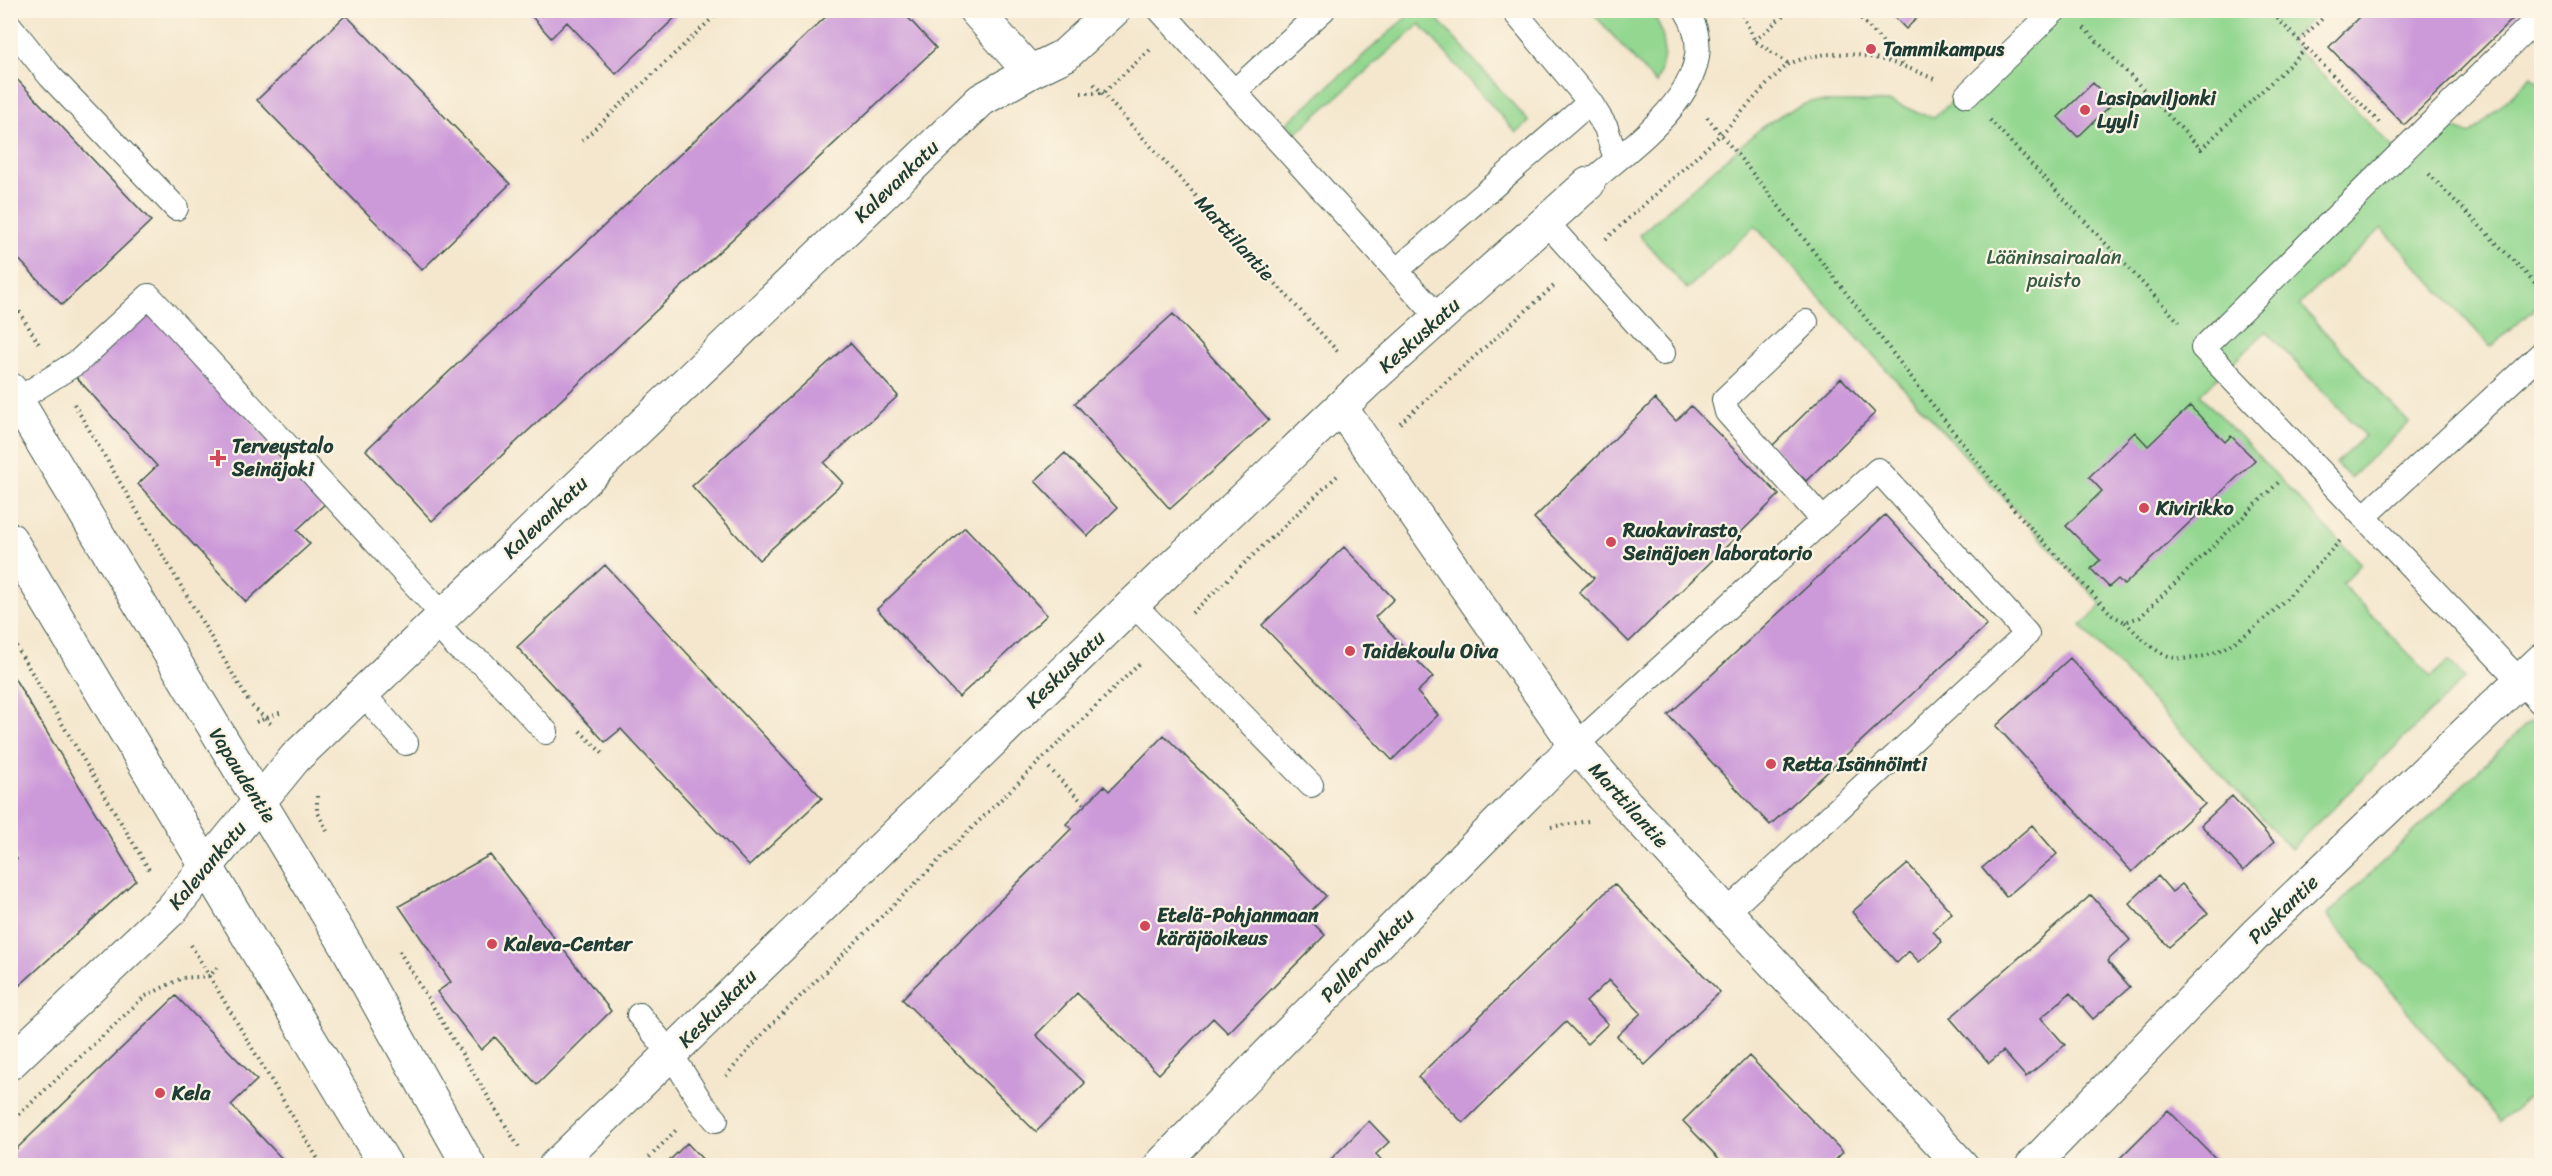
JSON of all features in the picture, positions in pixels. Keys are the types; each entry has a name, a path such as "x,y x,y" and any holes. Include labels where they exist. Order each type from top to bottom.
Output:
{"street":[{"path":"975,10 1030,72"},
{"name":"Kalevankatu","path":"10,1064 171,910 296,758 981,100 1065,55 1114,10"},
{"name":"Keskuskatu","path":"539,1161 671,1054 785,939 1133,604 1366,383 1588,184"},
{"name":"Vapaudentie","path":"14,394 346,945 469,1166"},
{"name":"Marttilantie","path":"1341,408 1370,446 1576,745 1627,805 1962,1166"},
{"path":"10,539 386,1166"},
{"name":"Puskantie","path":"2032,1166 2255,935 2534,682"},
{"name":"Pellervonkatu","path":"1160,1166 1576,745"}],"lane":[{"path":"1160,10 1439,318"},
{"path":"1234,92 1323,10"},
{"path":"1513,10 1590,102 1606,128 1616,159"},
{"path":"1588,184 1663,118 1685,92 1696,67 1698,50 1690,17 1686,10"},
{"path":"1967,95 2055,10"},
{"path":"2534,682 2364,517 2203,348 2541,14"},
{"path":"10,26 50,76 176,208"},
{"path":"1396,270 1590,102"},
{"path":"1546,222 1663,353"},
{"path":"14,394 79,361 149,296 440,620 459,649 482,663 546,732"},
{"path":"1806,322 1724,400 1727,412 1823,520"},
{"path":"2364,517 2541,353"},
{"path":"1576,745 1878,470 2027,634 1727,912"},
{"path":"1133,604 1311,785"},
{"path":"363,694 405,743"},
{"path":"639,1015 671,1054 709,1112"}],"path":[{"path":"582,141 722,10"},
{"path":"1740,10 1755,41 1789,64 1825,54 1867,56 1904,65 1967,95 2203,348"},
{"path":"1755,41 1789,10"},
{"path":"1853,10 1904,65"},
{"path":"2299,41 2331,10"},
{"path":"2083,27 2202,149 2306,49"},
{"name":"Marttilantie","path":"1103,93 1409,430"},
{"path":"1721,134 2015,511 2112,615 2125,622 2154,649 2176,658 2200,657 2228,648 2252,631 2364,517"},
{"path":"10,296 254,710 276,728 317,787 317,811 331,838"},
{"path":"641,1166 709,1112 767,1029 1167,638 1370,446 1402,421"},
{"path":"2125,622 2140,616 2306,456"},
{"path":"1049,768 1085,805"},
{"path":"396,946 539,1161"},
{"path":"10,1123 144,997 182,978 210,976"}],"green space":[{"path":"1410,10 1430,11 1529,122 1516,133 1420,24 1296,133 1287,123 1411,13"},
{"path":"1591,11 1651,11 1657,20 1664,46 1662,65 1656,84"},
{"name":"Lääninsairaalan puisto","path":"2047,11 2321,11 2289,41 2399,154 2434,120 2471,134 2532,76 2542,85 2541,303 2491,347 2382,228 2299,304 2409,423 2350,478 2336,463 2365,436 2266,331 2200,395 2361,564 2342,584 2431,677 2448,661 2465,678 2291,849 2081,626 2102,605 1755,226 1687,289 1639,235 1761,128 1784,113 1810,102 1891,102 1934,118"},
{"path":"2530,721 2542,734 2541,1086 2500,1122 2327,915"}],"building":[{"path":"526,10 683,10 616,74 567,22 551,38"},
{"path":"833,10 901,10 936,48 432,521 366,450"},
{"path":"1888,10 1925,10 1906,29"},
{"path":"2366,10 2522,10 2404,125 2329,47"},
{"path":"346,15 510,184 422,270 257,100"},
{"path":"10,72 151,221 62,305 10,250"},
{"name":"Lasipaviljonki Lyyli","path":"2093,83 2113,103 2078,137 2058,117"},
{"name":"Terveystalo Seinäjoki","path":"150,310 327,502 297,530 310,544 246,602 138,484 157,466 76,377"},
{"path":"1173,314 1269,420 1170,509 1075,403"},
{"path":"850,343 898,396 824,463 843,483 759,560 692,486"},
{"path":"1841,378 1875,413 1806,481 1772,446"},
{"path":"1655,399 1676,421 1691,406 1779,495 1629,642 1579,592 1594,578 1534,518"},
{"name":"Kivirikko","path":"2190,406 2225,442 2231,436 2255,460 2124,585 2118,579 2109,587 2091,569 2100,560 2066,526 2102,491 2089,477 2135,432 2148,446"},
{"path":"1065,453 1117,508 1088,536 1035,481"},
{"path":"1885,515 1987,625 1770,825 1668,715"},
{"path":"965,527 1047,615 959,697 877,609"},
{"path":"1344,547 1394,599 1375,617 1433,677 1417,692 1438,715 1392,760 1262,625"},
{"path":"605,565 822,798 749,866 621,729 605,742 517,647"},
{"path":"2070,658 2205,804 2132,872 1996,726"},
{"path":"10,671 136,880 10,994 10,865 17,859 10,849"},
{"name":"Etelä-Pohjanmaan käräjäoikeus","path":"1164,735 1326,896 1306,916 1325,935 1228,1033 1213,1018 1159,1074 1077,993 1036,1035 1085,1083 1036,1132 902,999 1071,829 1066,824 1104,786 1109,791"},
{"path":"2232,796 2274,842 2243,871 2201,825"},
{"path":"2032,825 2057,854 2006,897 1982,868"},
{"name":"Kaleva-Center","path":"490,855 611,1011 537,1085 495,1037 481,1050 437,992 451,982 399,906"},
{"path":"1908,864 1952,913 1933,931 1942,942 1919,962 1909,951 1897,963 1852,912"},
{"path":"2158,876 2172,892 2182,884 2208,913 2169,947 2129,903"},
{"path":"1614,884 1720,992 1645,1065 1617,1036 1641,1013 1609,980 1586,1002 1608,1024 1587,1044 1566,1022 1463,1123 1418,1077"},
{"path":"2091,895 2130,940 2107,961 2130,987 2093,1019 2070,993 2041,1018 2065,1045 2026,1077 2003,1051 1989,1063 1950,1018"},
{"name":"Kela","path":"176,996 257,1080 231,1105 289,1166 10,1166 10,1155"},
{"path":"1749,1056 1843,1152 1830,1166 1726,1166 1683,1121"},
{"path":"2168,1110 2223,1166 2112,1166"},
{"path":"1369,1121 1389,1142 1376,1154 1387,1166 1331,1166 1328,1162"},
{"path":"687,1143 709,1166 664,1166"}],"place":[{"name":"Tammikampus","path":"1871,49"},
{"name":"Lasipaviljonki Lyyli","path":"2085,110"},
{"name":"Terveystalo Seinäjoki","path":"218,458"},
{"name":"Kivirikko","path":"2144,508"},
{"name":"Ruokavirasto, Seinäjoen laboratorio","path":"1611,542"},
{"name":"Taidekoulu Oiva","path":"1350,651"},
{"name":"Retta Isännöinti","path":"1771,764"},
{"name":"Etelä-Pohjanmaan käräjäoikeus","path":"1145,926"},
{"name":"Kaleva-Center","path":"492,944"},
{"name":"Kela","path":"160,1093"}]}
